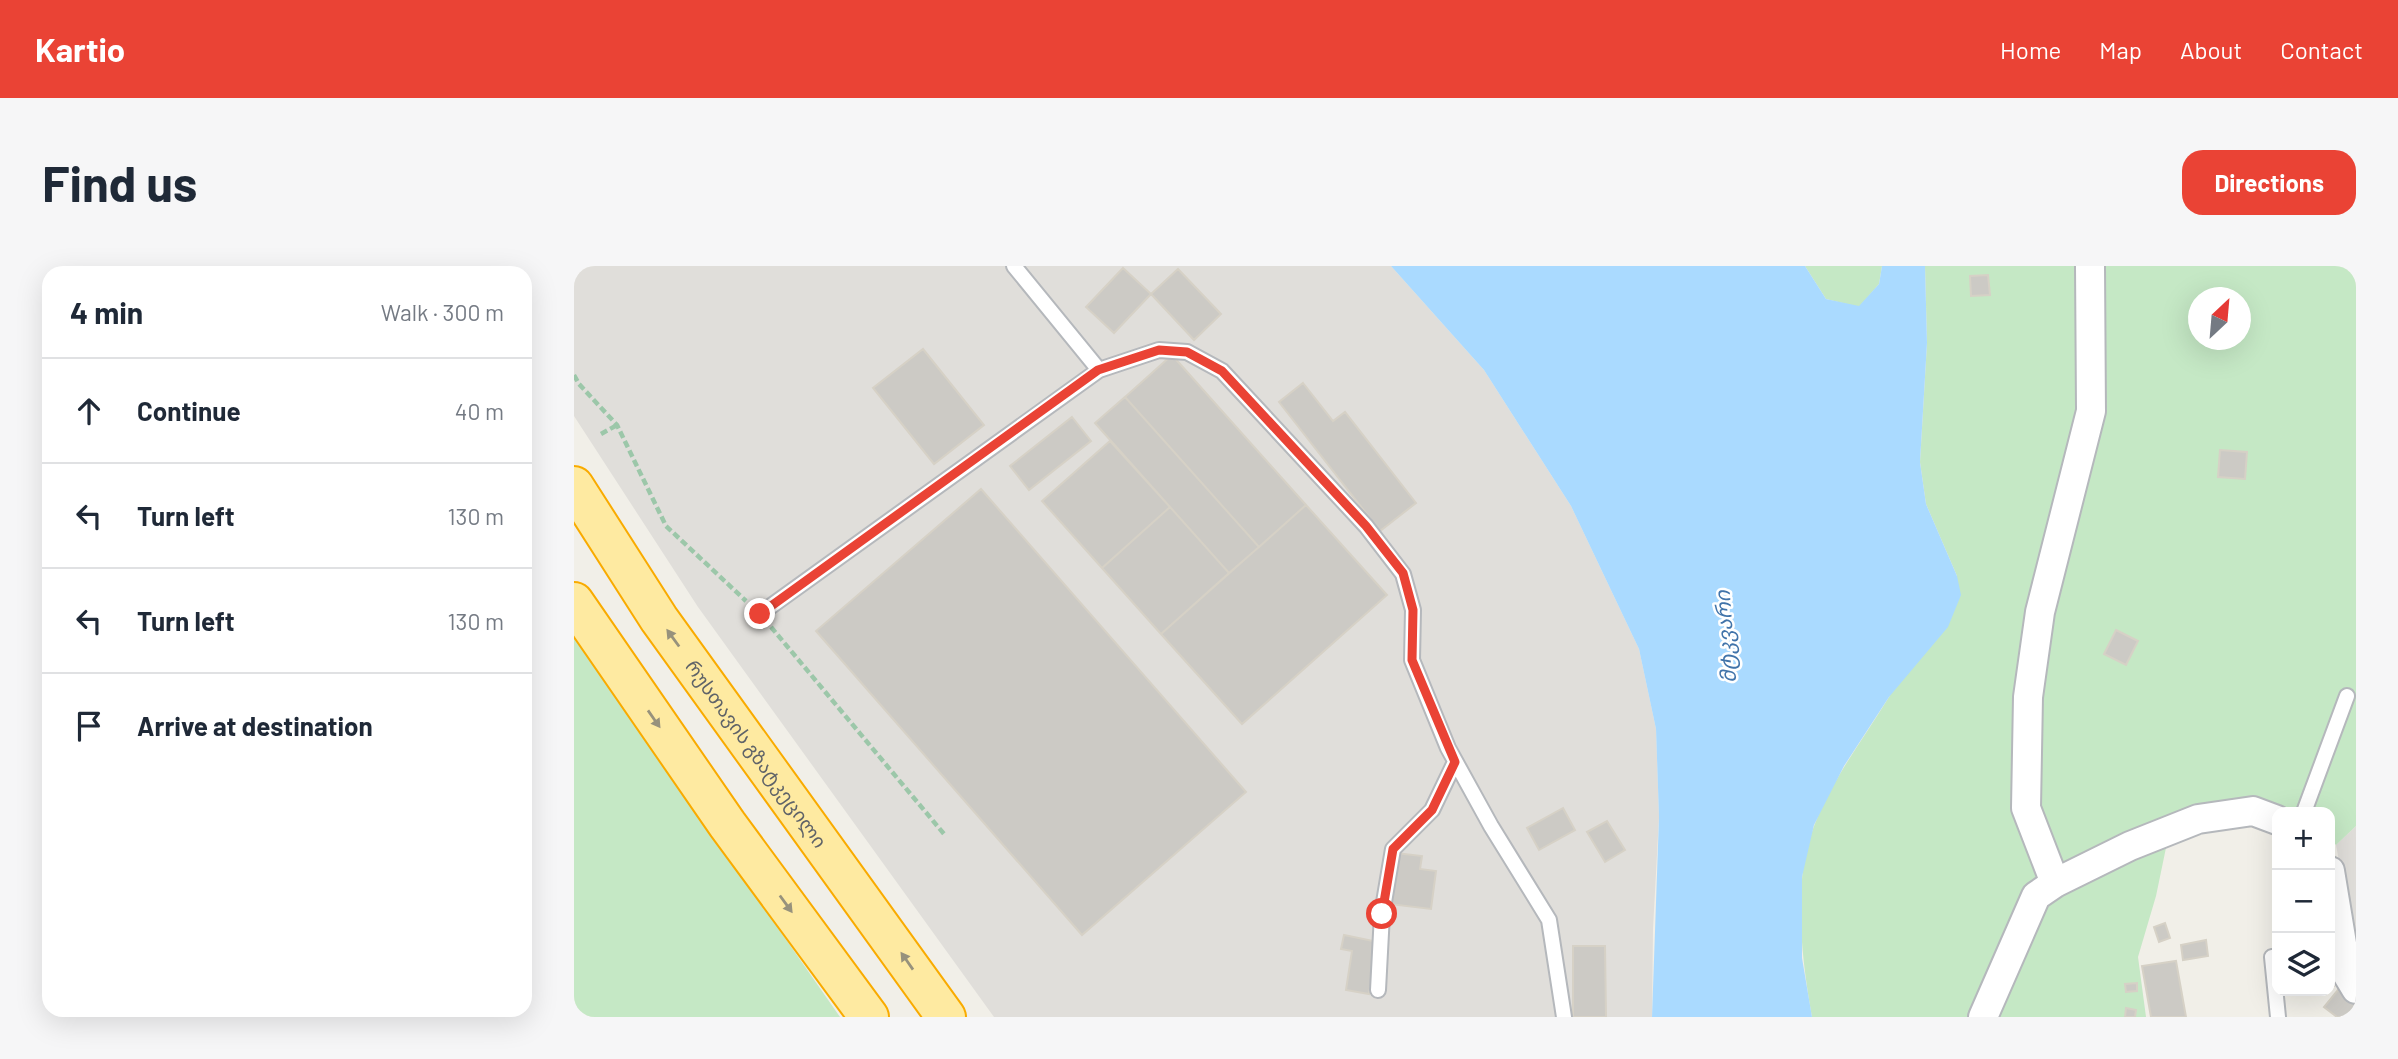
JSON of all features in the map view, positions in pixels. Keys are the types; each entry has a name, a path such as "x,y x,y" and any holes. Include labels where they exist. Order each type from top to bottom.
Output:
{"highway":[{"name":"რუსთავის გზატკეცილი","path":"574,486 659,619 946,1017"},
{"path":"574,602 727,824 869,1017"}],"street":[{"path":"2055,883 2026,808 2028,697 2040,612 2091,411 2090,266"},
{"path":"1983,1017 2036,896 2055,883 2130,846 2198,819 2253,811 2272,818"},
{"path":"2335,901 2347,974 2356,989"}],"lane":[{"path":"1014,266 1098,370"},
{"path":"760,614 1098,370 1159,350 1187,352 1222,371 1366,526 1403,573 1413,610 1412,660 1455,762 1549,920 1564,1017"},
{"path":"2306,807 2347,696"},
{"path":"1378,990 1382,914 1393,849 1432,810 1455,762"},
{"path":"2276,996 2278,1017"}],"path":[{"path":"601,434 617,425"}],"shaded area":[{"path":"574,266 1391,266 1484,370 1571,506 1639,649 1656,729 1659,817 1652,1017 994,1017 698,607 574,416"},
{"path":"2356,826 2356,952 2336,845"}],"green space":[{"path":"1805,266 1882,266 1879,284 1859,307 1826,299"},
{"path":"1925,266 2356,266 2356,826 2336,845 2335,807 2286,807 2272,802 2221,801 2173,814 2156,896 2138,957 2146,1017 1812,1017 1804,966 1801,914 1802,879 1813,829 1835,783 1898,682 1957,576 1926,504 1920,462 1927,343"},
{"path":"574,633 592,661 840,1017 574,1017"}],"water":[{"name":"მტკვარი","path":"1391,266 1805,266 1826,299 1859,306 1879,284 1882,266 1925,266 1927,343 1920,462 1926,504 1957,576 1961,595 1948,627 1889,697 1844,766 1814,825 1802,877 1802,958 1812,1017 1652,1017 1659,817 1656,729 1639,649 1571,506 1484,370"}],"building":[{"path":"1123,268 1151,294 1114,333 1086,307"},
{"path":"1178,269 1221,314 1194,340 1151,294"},
{"path":"1988,275 1990,295 1971,296 1970,276"},
{"path":"923,349 984,425 934,464 873,388"},
{"path":"1172,355 1306,505 1259,547 1125,397"},
{"path":"1303,383 1333,421 1345,412 1416,503 1380,531 1279,402"},
{"path":"1125,397 1259,547 1229,573 1095,423"},
{"path":"1072,417 1091,441 1029,490 1010,466"},
{"path":"1110,441 1170,507 1102,568 1042,501"},
{"path":"2220,450 2247,452 2245,479 2218,477"},
{"path":"981,489 1246,792 1082,935 816,631"},
{"path":"1306,505 1387,595 1242,724 1161,634"},
{"path":"1170,507 1229,573 1161,634 1102,568"},
{"path":"2116,630 2138,641 2126,665 2104,654"},
{"path":"1563,808 1575,830 1539,850 1527,828"},
{"path":"1607,821 1625,850 1605,862 1587,832"},
{"path":"1396,853 1422,856 1420,869 1436,871 1431,909 1389,904"},
{"path":"2165,923 2170,938 2159,942 2154,927"},
{"path":"1344,935 1378,942 1369,994 1346,990 1352,951 1341,949"},
{"path":"2206,940 2208,956 2183,960 2181,945"},
{"path":"1573,946 1605,946 1606,1017 1573,1017"},
{"path":"2176,961 2186,1017 2151,1017 2142,966"},
{"path":"2137,983 2137,991 2126,992 2125,984"},
{"path":"2338,990 2356,1004 2356,1017 2337,1017 2324,1007"},
{"path":"2126,1008 2136,1010 2135,1017 2125,1017"}],"route":[{"path":"760,614 1098,370 1159,350 1187,352 1222,371 1366,526 1403,573 1413,610 1412,660 1455,762 1432,810 1393,849 1382,914"}]}
